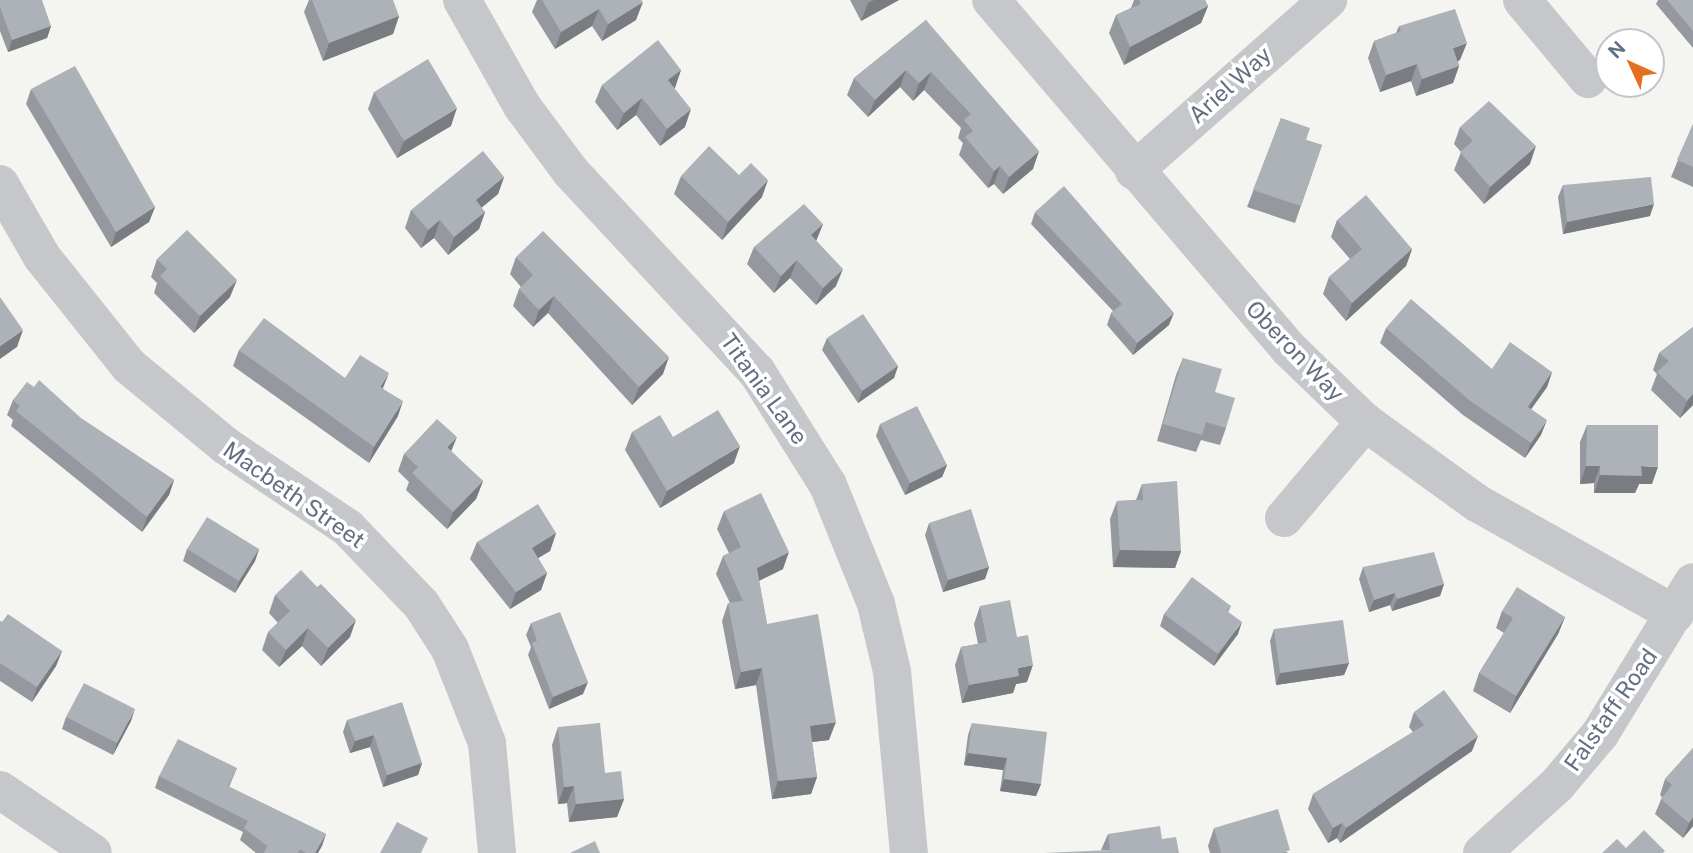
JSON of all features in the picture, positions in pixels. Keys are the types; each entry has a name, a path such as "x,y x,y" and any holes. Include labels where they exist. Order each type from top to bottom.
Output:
{"street":[{"name":"Titania Lane","path":"462,0 522,106 571,173 757,372 828,485 868,580 892,671 909,853"},
{"name":"Oberon Way","path":"991,0 1134,171 1288,348 1365,422 1477,503 1684,598"},
{"name":"Ariel Way","path":"1134,171 1328,0"},
{"path":"1522,0 1588,79"},
{"name":"Macbeth Street","path":"0,184 42,257 129,366 226,446 348,528 421,604 450,649 486,743 497,853"},
{"path":"1284,518 1365,422"},
{"name":"Falstaff Road","path":"1482,853 1557,785 1600,734 1684,598"},
{"path":"0,790 93,853"}],"building":[{"path":"0,0 42,0 51,26 12,40"},
{"path":"312,0 393,0 399,16 329,43"},
{"path":"542,0 643,2 608,24 599,9 561,32"},
{"path":"1139,0 1205,0 1208,6 1130,47 1116,15 1141,4"},
{"path":"1667,0 1693,0 1693,31"},
{"path":"1455,9 1467,43 1453,48 1459,66 1422,79 1417,64 1386,75 1374,41 1401,31 1399,26"},
{"path":"926,20 1039,151 1009,177 1000,166 994,171 965,137 973,131 964,120 971,114 931,72 919,83 906,70 875,100 854,78"},
{"path":"658,40 681,70 668,80 691,109 667,129 642,98 624,113 602,85"},
{"path":"428,59 457,108 404,141 374,92"},
{"path":"75,66 155,207 116,232 31,89"},
{"path":"1489,101 1536,146 1490,187 1460,152 1473,141 1460,127"},
{"path":"1281,118 1310,128 1306,140 1322,145 1301,206 1253,190"},
{"path":"1693,124 1693,167 1677,160"},
{"path":"709,146 739,175 751,163 768,180 728,222 681,176"},
{"path":"483,151 504,177 476,200 485,212 454,237 440,220 428,230 411,210"},
{"path":"1651,177 1654,204 1567,222 1563,185"},
{"path":"1064,186 1174,313 1137,343 1111,313 1122,304 1035,212"},
{"path":"1366,195 1412,249 1352,303 1329,277 1362,249 1337,220"},
{"path":"804,204 823,224 811,235 843,269 823,288 797,260 781,276 754,247"},
{"path":"187,230 237,280 200,316 160,276 167,269 157,259"},
{"path":"543,231 669,357 639,387 554,296 539,310 519,289 533,275 516,257"},
{"path":"0,297 23,330 0,346"},
{"path":"1411,299 1492,369 1510,342 1552,372 1528,407 1547,420 1531,443 1469,400 1386,328"},
{"path":"863,314 898,366 862,391 827,338"},
{"path":"264,318 345,378 360,355 389,373 380,387 403,401 374,447 239,350"},
{"path":"1693,327 1693,394 1687,401 1657,372 1669,361 1659,353"},
{"path":"1183,358 1222,369 1215,392 1235,398 1226,428 1206,422 1202,435 1163,424"},
{"path":"39,380 82,419 174,480 147,517 16,411 20,406 13,400 27,382 34,387"},
{"path":"917,406 947,465 910,483 880,424"},
{"path":"718,410 740,446 667,491 632,432 660,415 673,437"},
{"path":"437,419 457,437 447,447 483,481 453,512 412,473 418,467 404,454"},
{"path":"1587,425 1658,425 1658,467 1641,466 1642,476 1600,475 1600,466 1586,466"},
{"path":"1177,481 1181,551 1120,550 1117,501 1143,500 1142,484"},
{"path":"761,493 789,552 757,568 767,624 818,614 836,722 810,726 817,777 778,781 762,668 741,672 728,603 743,601 723,556 741,547 724,511"},
{"path":"538,504 556,533 532,548 547,573 516,592 477,542"},
{"path":"971,509 989,567 948,580 929,523"},
{"path":"207,517 259,549 239,581 187,549"},
{"path":"1434,552 1444,584 1397,599 1395,593 1374,600 1363,567"},
{"path":"301,570 317,587 321,584 356,620 328,648 308,628 286,650 268,632 290,611 275,595"},
{"path":"1192,577 1231,606 1227,611 1242,622 1218,654 1164,614"},
{"path":"1517,587 1565,617 1516,696 1479,673 1513,618 1502,611"},
{"path":"1010,600 1017,637 1028,635 1033,665 1018,668 1019,676 969,685 961,647 987,642 980,606"},
{"path":"560,612 588,682 553,697 532,643 537,641 531,623"},
{"path":"8,614 62,651 37,687 0,663 0,621"},
{"path":"1343,620 1349,663 1280,673 1274,629"},
{"path":"84,683 135,709 117,743 66,717"},
{"path":"1444,690 1478,736 1346,828 1342,823 1333,828 1313,794 1424,725 1414,712"},
{"path":"402,702 422,763 387,775 374,735 355,741 347,720"},
{"path":"600,723 605,773 621,771 624,799 576,804 574,786 564,787 558,727"},
{"path":"972,723 1047,732 1041,784 1004,779 1007,758 968,753"},
{"path":"178,739 237,768 228,786 326,834 315,853 306,853 300,849 298,853 264,853 267,846 244,828 248,821 159,776"},
{"path":"1693,748 1693,817 1689,823 1661,799 1672,785 1665,779"},
{"path":"1278,809 1290,850 1282,853 1221,853 1214,828"},
{"path":"397,822 428,838 421,853 380,853"},
{"path":"1160,826 1162,839 1176,837 1179,853 1044,853 1110,850 1108,834"},
{"path":"1644,830 1665,851 1663,853 1602,853 1617,839 1626,848"},
{"path":"595,841 600,853 570,853"}]}
